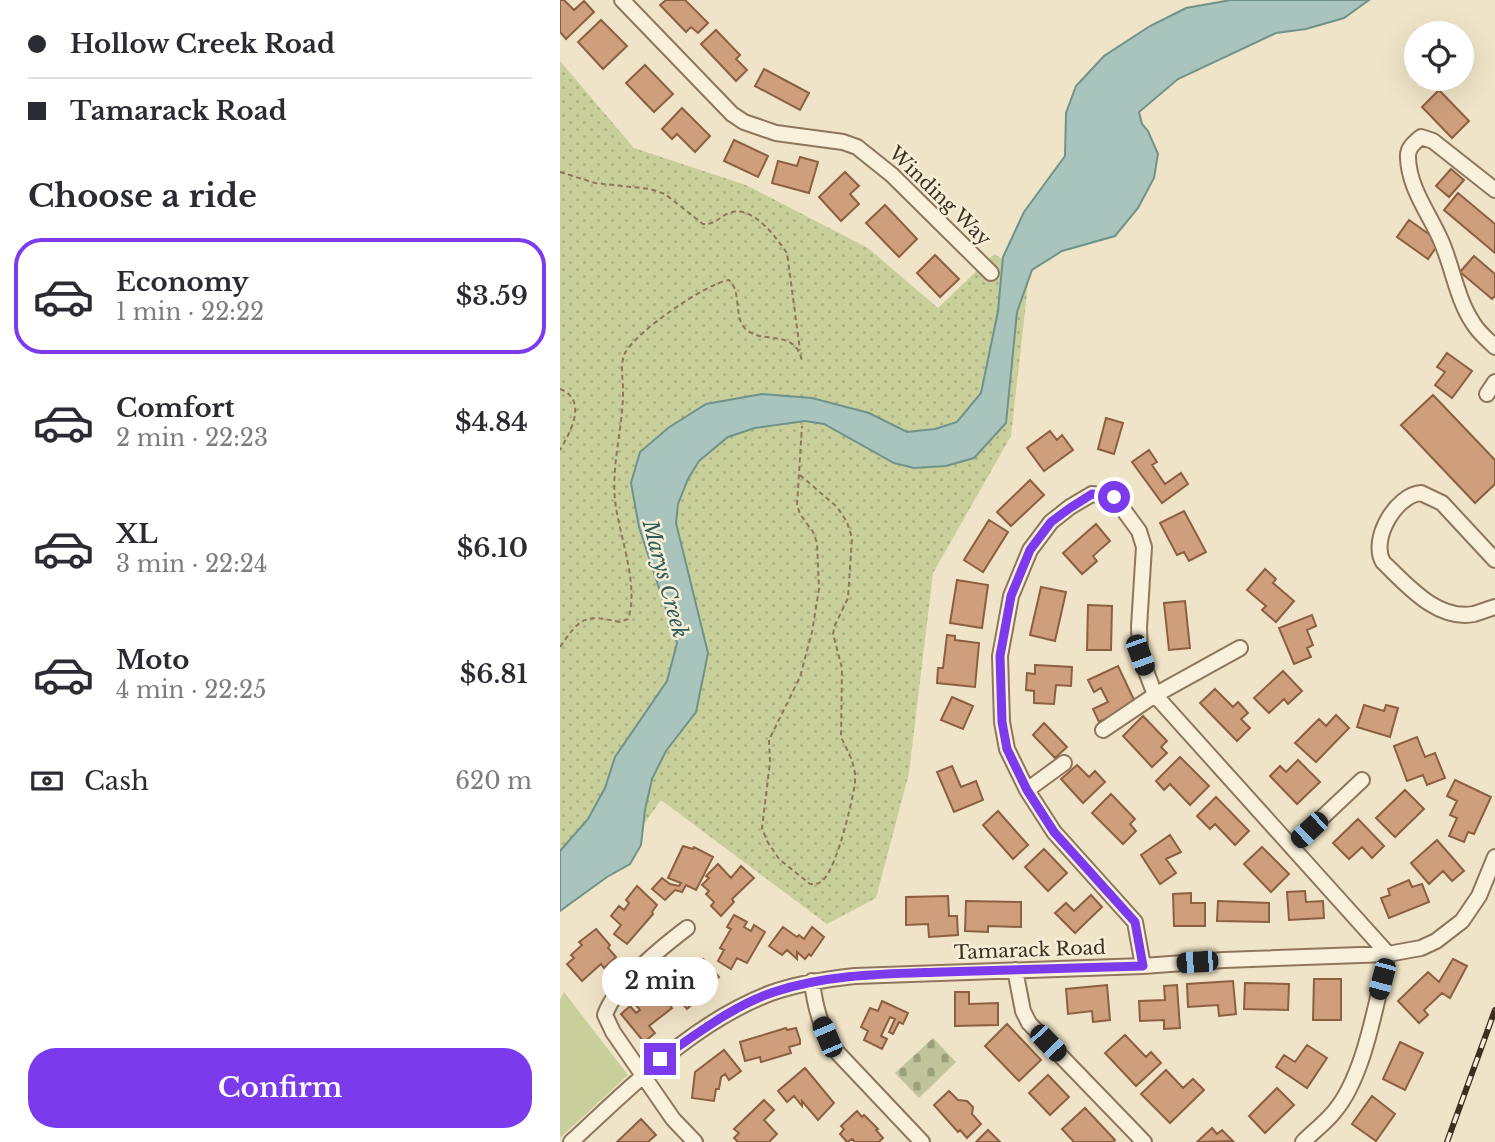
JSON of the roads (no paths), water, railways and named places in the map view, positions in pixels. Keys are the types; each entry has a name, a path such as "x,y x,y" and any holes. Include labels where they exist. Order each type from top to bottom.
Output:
{"street":[{"name":"Winding Way","path":"622,0 732,114 744,122 776,133 843,142 857,147 892,175 991,273"},
{"path":"1495,190 1433,141 1421,136 1411,145 1408,157 1419,197 1444,247 1463,305 1472,323 1495,347"},
{"path":"1495,560 1442,503 1421,493 1412,494 1401,502 1379,542 1382,562 1435,607 1466,614 1495,607"},
{"path":"1143,966 1135,922 1054,832 1027,790 1007,749 1002,722 1000,656 1011,596 1030,550 1051,522 1092,494 1114,497 1139,531 1144,547 1140,655 1155,695 1388,954 1363,1053 1351,1086 1335,1111 1303,1142"},
{"path":"1103,730 1155,695 1240,648"},
{"path":"1027,790 1064,763"},
{"path":"1292,846 1362,780"},
{"name":"Tamarack Road","path":"571,1142 660,1059 741,1006 772,993 811,981 855,976 1388,954 1421,948 1436,941 1462,921 1479,896 1495,857"},
{"path":"687,928 645,963 609,1003 606,1015 613,1032 673,1119 695,1142"},
{"path":"1015,970 1023,1011 1029,1023 1144,1142"},
{"path":"811,981 815,1008 836,1051 922,1142"}],"water":[{"name":"Marys Creek","path":"1231,0 1369,0 1344,18 1306,29 1276,33 1178,79 1139,112 1142,124 1158,154 1154,178 1138,208 1115,236 1062,251 1032,270 1017,312 1006,423 974,458 946,466 914,468 894,463 824,424 805,421 755,428 728,437 699,461 678,504 676,523 708,653 696,712 666,751 652,779 641,845 630,864 560,911 560,851 588,819 605,788 615,757 667,681 677,643 639,527 631,483 640,452 668,428 706,404 762,394 812,398 869,413 907,432 935,429 957,422 981,393 998,311 1003,257 1024,212 1065,156 1066,113 1076,86 1104,56 1150,26 1186,8"}],"railway":[{"path":"1447,1142 1495,1010"}]}
